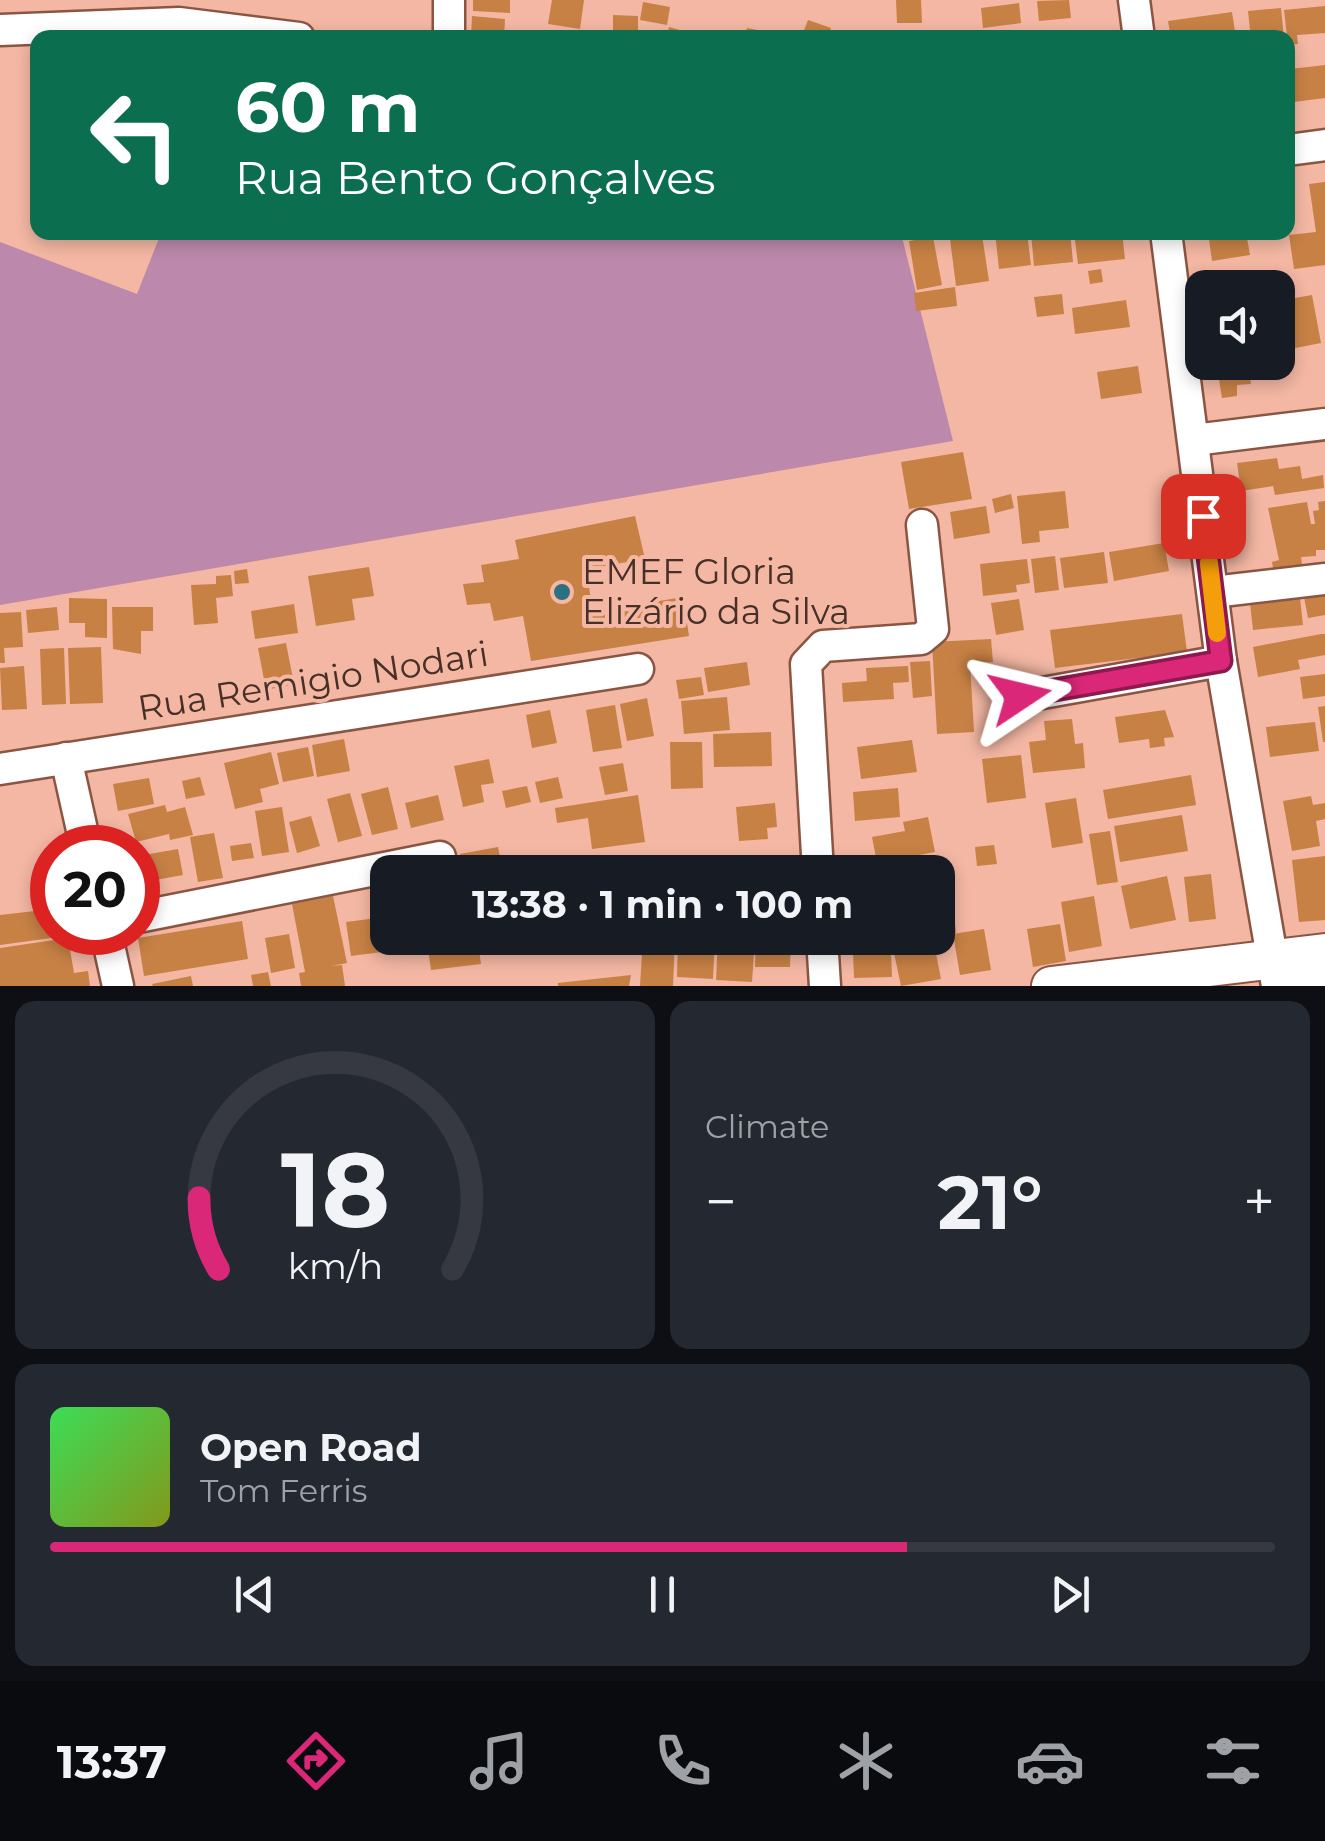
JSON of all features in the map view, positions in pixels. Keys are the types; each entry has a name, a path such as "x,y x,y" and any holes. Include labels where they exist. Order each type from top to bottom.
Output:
{"main road":[{"path":"1051,986 1285,973"}],"street":[{"path":"448,0 449,30"},
{"path":"1134,0 1138,30"},
{"path":"0,30 172,12 259,30"},
{"path":"1295,149 1325,145"},
{"path":"1167,240 1221,661 1285,973 1325,982"},
{"path":"1194,440 1325,424"},
{"path":"817,855 806,664 823,646 921,639 934,629 922,525"},
{"path":"1213,592 1325,579"},
{"path":"1020,696 1221,661"},
{"name":"Rua Remigio Nodari","path":"0,769 638,668"},
{"path":"66,758 81,825"},
{"path":"160,912 370,871"},
{"path":"111,955 118,986"},
{"path":"823,955 825,986"}],"shaded area":[{"path":"158,240 903,240 953,441 0,605 0,242 137,294"}],"building":[{"path":"473,0 510,0 510,13 473,11"},
{"path":"552,0 584,0 580,29 548,24"},
{"path":"896,0 921,0 922,23 897,23"},
{"path":"1069,0 1071,18 1039,21 1037,1"},
{"path":"643,2 670,7 667,25 640,20"},
{"path":"1019,3 1021,23 983,28 981,8"},
{"path":"1325,6 1325,33 1297,35 1295,44 1295,30 1286,30 1284,10"},
{"path":"1281,8 1283,30 1250,30 1248,11"},
{"path":"1232,12 1235,30 1170,30 1168,21"},
{"path":"613,15 638,16 638,30 613,30"},
{"path":"472,16 505,19 504,30 471,30"},
{"path":"808,20 831,28 830,30 804,30"},
{"path":"1325,65 1325,98 1295,102 1295,68"},
{"path":"1325,182 1325,265 1294,269 1290,240 1295,240 1295,234 1316,232 1309,184"},
{"path":"934,240 942,285 917,290 909,241"},
{"path":"950,240 983,240 989,281 956,286"},
{"path":"996,240 1028,240 1031,265 999,269"},
{"path":"1032,240 1071,240 1073,262 1034,266"},
{"path":"1075,240 1123,240 1125,259 1078,264"},
{"path":"1209,240 1247,240 1250,255 1212,261"},
{"path":"1101,269 1103,282 1090,284 1088,271"},
{"path":"955,287 957,306 916,311 914,293"},
{"path":"1062,294 1064,314 1037,317 1034,297"},
{"path":"1312,295 1321,343 1295,348 1295,298"},
{"path":"1126,300 1130,327 1075,334 1072,308"},
{"path":"1138,366 1142,393 1101,399 1097,372"},
{"path":"1219,380 1250,380 1251,384 1237,385 1237,396 1222,398"},
{"path":"963,452 972,499 909,509 901,462"},
{"path":"1277,458 1279,469 1300,466 1302,479 1323,475 1324,488 1275,495 1273,486 1241,491 1237,463"},
{"path":"1065,491 1069,528 1039,531 1040,542 1022,544 1017,496"},
{"path":"1011,494 1014,508 995,513 992,499"},
{"path":"1325,501 1325,550 1316,550 1316,556 1301,557 1303,571 1274,574 1272,562 1279,560 1268,508 1307,502 1311,524 1315,524 1313,511 1319,510 1318,502"},
{"path":"986,506 990,533 954,539 950,512"},
{"path":"635,516 645,559 586,569 593,612 683,597 689,636 531,661 523,616 494,621 490,603 467,605 463,584 484,582 481,565 519,559 515,540"},
{"path":"1164,543 1169,571 1114,581 1109,552"},
{"path":"1104,552 1108,583 1064,588 1060,558"},
{"path":"1055,556 1059,590 1035,593 1031,559"},
{"path":"1027,559 1030,583 1016,585 1017,592 983,596 980,564"},
{"path":"369,567 374,596 352,599 355,620 316,626 308,576"},
{"path":"247,569 249,583 235,584 234,571"},
{"path":"231,575 233,596 216,598 218,623 194,625 191,585 216,584 216,576"},
{"path":"1325,594 1325,615 1308,618 1304,597"},
{"path":"69,598 107,599 107,638 85,637 85,623 69,623"},
{"path":"1300,598 1303,625 1253,630 1250,603"},
{"path":"1019,599 1024,630 996,635 991,603"},
{"path":"294,604 298,633 255,639 251,611"},
{"path":"57,607 59,630 28,633 26,610"},
{"path":"112,607 153,607 153,631 141,631 141,654 113,649"},
{"path":"21,612 23,647 4,648 5,663 0,663 0,613"},
{"path":"1182,614 1187,652 1055,668 1050,630"},
{"path":"1325,634 1325,655 1298,660 1300,669 1258,677 1253,647"},
{"path":"991,639 993,662 970,663 974,732 937,734 932,642"},
{"path":"286,643 294,684 266,690 258,648"},
{"path":"101,647 103,703 70,704 68,648"},
{"path":"64,648 66,704 42,705 40,649"},
{"path":"930,661 932,696 913,698 910,662"},
{"path":"747,662 750,685 708,692 704,668"},
{"path":"24,666 27,709 2,710 0,668"},
{"path":"908,666 909,682 893,683 894,699 843,702 842,683 867,681 866,668"},
{"path":"1325,674 1325,696 1303,699 1300,677"},
{"path":"701,677 704,695 679,699 676,680"},
{"path":"727,697 730,730 684,734 681,701"},
{"path":"647,698 654,736 627,741 620,704"},
{"path":"615,705 622,748 593,752 586,710"},
{"path":"1325,706 1325,742 1323,742 1318,707"},
{"path":"550,710 557,743 532,748 526,715"},
{"path":"1165,710 1174,737 1164,738 1165,746 1150,748 1149,739 1119,743 1115,717"},
{"path":"1072,719 1075,744 1083,743 1085,768 1033,773 1029,742 1046,740 1044,721"},
{"path":"1315,722 1319,751 1270,757 1266,727"},
{"path":"771,732 772,766 714,767 713,734"},
{"path":"344,739 350,771 317,777 312,745"},
{"path":"912,740 917,772 861,779 857,747"},
{"path":"670,742 702,742 703,788 671,789"},
{"path":"308,747 314,776 283,782 277,753"},
{"path":"271,752 279,784 260,789 263,802 235,809 224,763"},
{"path":"1021,755 1026,798 987,803 982,759"},
{"path":"489,759 494,783 481,785 484,802 463,807 454,766"},
{"path":"623,763 628,791 605,795 599,767"},
{"path":"1191,775 1196,805 1108,819 1103,790"},
{"path":"200,777 205,795 186,799 182,781"},
{"path":"558,777 563,798 540,803 535,782"},
{"path":"149,778 154,804 118,811 113,784"},
{"path":"527,786 531,802 506,808 502,791"},
{"path":"388,787 398,829 372,835 361,794"},
{"path":"898,788 900,817 855,821 853,792"},
{"path":"350,793 362,836 338,842 327,799"},
{"path":"438,795 444,820 411,828 405,803"},
{"path":"638,795 645,842 592,849 588,818 557,823 555,808"},
{"path":"1311,796 1313,805 1325,803 1325,819 1316,821 1320,846 1292,851 1283,801"},
{"path":"1076,798 1083,843 1052,848 1045,803"},
{"path":"775,803 777,827 767,828 768,839 739,841 736,807"},
{"path":"165,805 167,812 185,807 193,835 170,840 169,834 160,836 160,825 131,825 128,814"},
{"path":"282,807 289,852 262,856 255,811"},
{"path":"1182,815 1188,851 1120,862 1114,826"},
{"path":"311,816 320,846 297,853 289,822"},
{"path":"928,817 935,852 875,855 872,837 905,831 903,822"},
{"path":"1110,831 1118,882 1097,885 1089,834"},
{"path":"214,833 223,878 198,882 190,837"},
{"path":"251,843 254,858 232,861 230,846"},
{"path":"994,845 997,864 977,866 975,847"},
{"path":"498,847 500,855 460,855"},
{"path":"178,849 183,875 160,879 160,852"},
{"path":"1325,856 1325,920 1299,922 1292,860"},
{"path":"1211,874 1216,919 1189,922 1184,877"},
{"path":"1167,876 1176,920 1130,929 1121,886"},
{"path":"333,896 347,963 331,966 342,965 345,986 301,986 299,973 305,972 292,904"},
{"path":"1094,896 1102,946 1069,952 1061,902"},
{"path":"30,912 30,941 0,945 0,915"},
{"path":"370,919 370,954 351,956 346,922"},
{"path":"242,921 248,959 144,976 141,955 160,955 160,934"},
{"path":"1060,924 1066,961 1033,967 1027,929"},
{"path":"984,929 991,970 960,975 955,934"},
{"path":"289,934 295,968 271,973 265,938"},
{"path":"30,944 30,955 71,955 74,973 88,971 90,986 0,986 0,948"},
{"path":"429,955 480,955 481,964 431,970"},
{"path":"642,955 674,955 673,986 640,986"},
{"path":"678,955 714,955 713,979 677,977"},
{"path":"717,955 754,955 752,982 716,980"},
{"path":"755,955 790,955 790,967 755,967"},
{"path":"853,955 891,955 892,977 854,978"},
{"path":"894,955 936,955 941,979 901,986"},
{"path":"268,972 271,986 253,986 251,975"},
{"path":"631,975 629,986 558,986 558,983"},
{"path":"191,976 193,986 152,984"}],"slow traffic":[{"path":"1209,563 1217,633"}],"place":[{"name":"EMEF Gloria Elizário da Silva","path":"562,592"}],"route":[{"path":"1020,696 1221,661 1203,516"}]}
